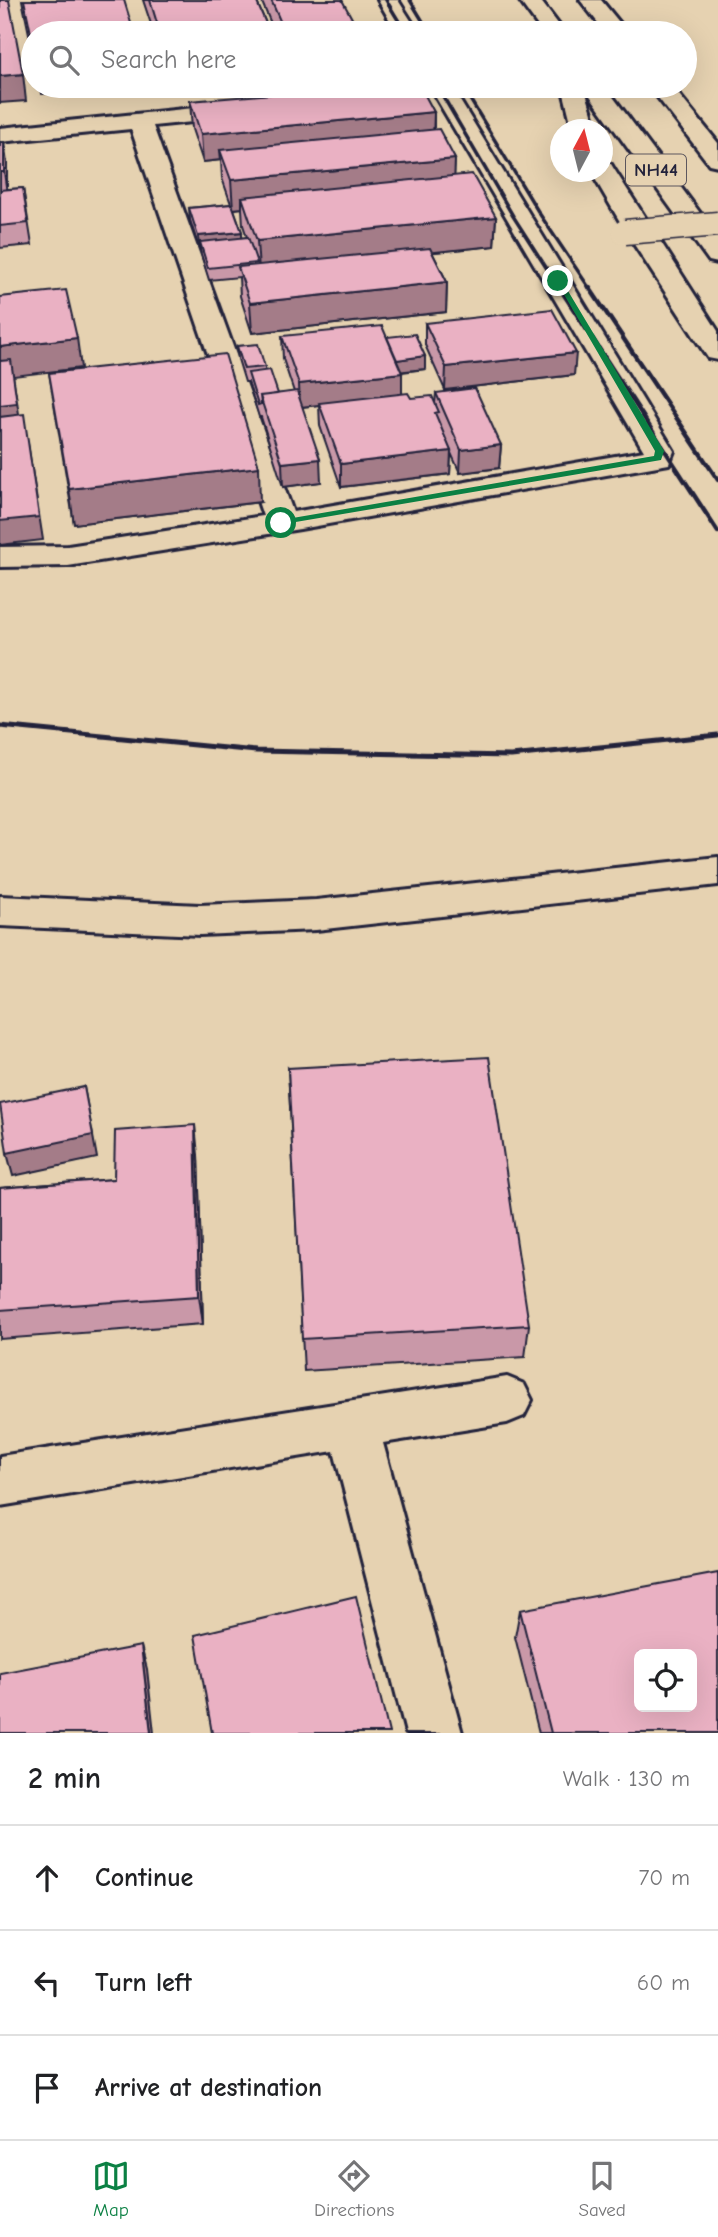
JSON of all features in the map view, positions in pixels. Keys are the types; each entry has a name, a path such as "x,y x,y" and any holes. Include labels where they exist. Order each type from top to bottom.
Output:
{"main road":[{"path":"388,0 401,21"},
{"path":"529,0 545,21"},
{"path":"590,0 607,21"},
{"path":"0,558 68,556 281,523 658,458 659,451 447,98"},
{"path":"576,98 582,119"},
{"name":"NH44","path":"603,98 718,255"},
{"name":"NH44","path":"670,98 718,159"},
{"path":"0,135 271,107"},
{"path":"140,122 281,523"},
{"path":"610,182 639,232 718,352"},
{"path":"625,232 718,223"},
{"path":"0,911 200,920 316,915 718,871"},
{"path":"0,1481 507,1400"},
{"path":"353,1426 434,1733"}],"building":[{"path":"0,0 9,0 21,74 0,76"},
{"path":"24,0 124,0 130,21 28,21"},
{"path":"150,0 256,0 265,21 156,21"},
{"path":"271,0 342,0 353,21 280,21"},
{"path":"225,98 426,98 434,112 201,134 190,101"},
{"path":"439,129 455,159 231,180 220,150"},
{"path":"0,142 4,142 4,172 0,172"},
{"path":"472,174 496,217 257,241 242,197"},
{"path":"23,188 28,223 0,226 0,190"},
{"path":"232,204 242,232 198,236 189,208"},
{"path":"248,237 257,263 208,268 200,242"},
{"path":"430,248 447,282 250,303 238,267"},
{"path":"66,290 77,338 0,347 0,297"},
{"path":"552,309 576,353 446,367 425,323"},
{"path":"382,326 402,373 299,384 282,336"},
{"path":"415,334 425,356 397,360 387,337"},
{"path":"258,344 265,367 244,369 237,346"},
{"path":"225,354 259,467 69,489 49,373"},
{"path":"11,360 17,403 0,405 0,361"},
{"path":"270,370 278,394 260,396 261,404 258,405 248,373"},
{"path":"475,388 501,445 461,450 436,393"},
{"path":"297,391 320,459 282,463 260,396"},
{"path":"408,393 411,398 432,396 439,412 435,413 451,451 341,464 319,403"},
{"path":"24,414 39,517 0,521 0,417"},
{"path":"489,1057 529,1325 302,1339 288,1068"},
{"path":"84,1087 93,1135 7,1153 0,1104"},
{"path":"195,1125 199,1296 0,1310 0,1188 114,1179 115,1131"},
{"path":"718,1573 718,1733 551,1733 520,1610"},
{"path":"356,1596 389,1733 212,1733 195,1635"},
{"path":"141,1646 151,1733 0,1733 0,1673"}],"railway":[{"path":"386,0 399,21"},
{"path":"410,0 423,21"},
{"path":"444,98 513,216 560,289"},
{"path":"469,98 539,213 590,289"},
{"path":"559,287 718,532"},
{"path":"589,287 718,480"},
{"path":"0,726 256,751 511,756 718,735"}],"route":[{"path":"281,523 658,458 659,451 558,281"}]}
